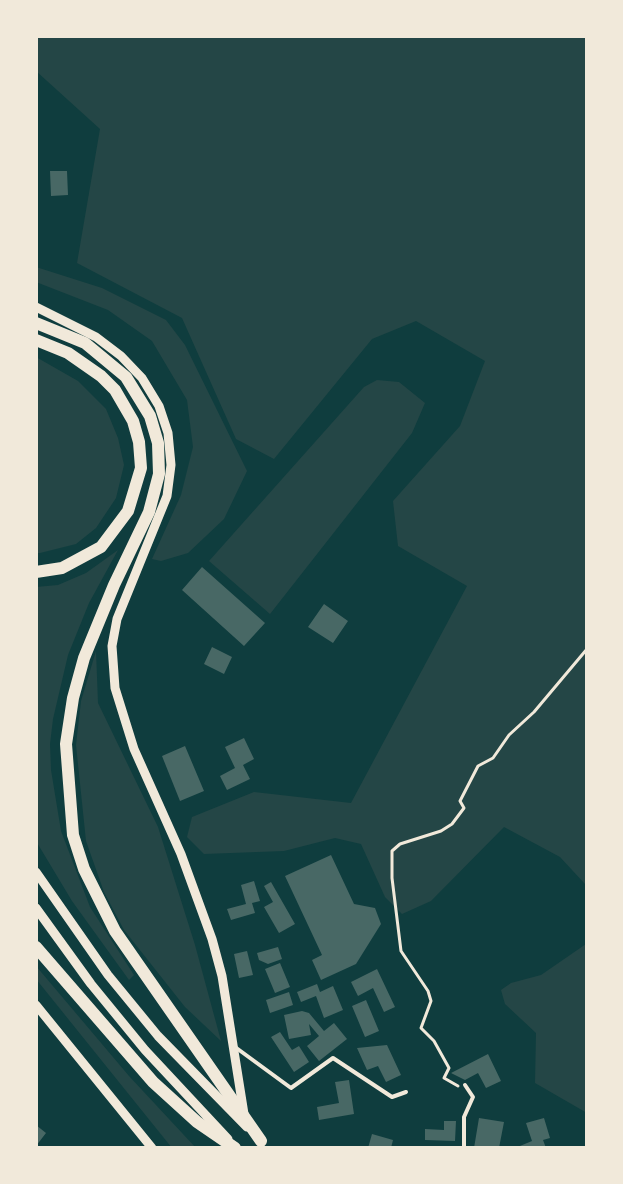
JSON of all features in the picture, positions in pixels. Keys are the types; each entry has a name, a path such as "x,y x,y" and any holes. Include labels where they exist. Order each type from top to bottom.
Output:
{"highway":[{"path":"36,323 85,343 126,377 150,416 158,443 159,474 148,512 114,585 84,658 73,698 66,744 74,835 84,869 115,931 261,1141"},
{"path":"36,340 68,353 101,375 114,390 133,421 139,442 141,468 128,511 101,546 62,568 36,572"},
{"path":"36,947 153,1082 197,1122 236,1148"}],"street":[{"path":"36,307 96,336 121,356 142,378 159,406 168,433 171,465 167,495 117,619 112,646 113,668 123,719 181,854 212,939 222,976 245,1118"},
{"path":"36,872 95,957 158,1036 261,1141"},
{"path":"36,908 91,984 138,1042 236,1148"},
{"path":"36,1005 152,1148"}],"lane":[{"path":"234,1046 291,1088 333,1058 392,1097 406,1092"},
{"path":"464,1148 464,1117 473,1097 465,1085"}],"path":[{"path":"465,1085 457,1086 444,1078 449,1068 434,1041 421,1028 431,1001 428,991 401,951 392,878 392,851 400,844 441,831 452,824 464,808 460,801 478,766 493,758 509,735 534,712 587,649"}],"shaded area":[{"path":"36,36 587,36 587,1113 535,1083 536,1033 505,1004 501,990 511,983 541,975 586,944 585,884 560,857 504,827 431,901 402,914 385,897 361,844 335,838 284,851 204,854 187,837 192,817 254,792 351,803 467,586 398,546 393,501 460,426 485,361 416,321 372,339 274,459 236,439 182,318 77,263 100,129 36,71"},
{"path":"36,267 102,288 166,320 185,345 247,471 224,519 188,553 161,561 152,559 181,495 193,447 187,400 152,341 108,310 36,282"},
{"path":"36,357 78,381 106,409 118,438 124,465 116,498 96,528 76,544 40,553 36,553"},
{"path":"377,380 399,382 425,403 412,433 270,614 209,561 364,387"},
{"path":"118,550 89,603 68,655 53,719 50,744 51,770 61,831 90,907 134,975 129,980 72,901 36,841 36,587 58,585 86,573"},
{"path":"96,651 98,703 158,827 195,945 221,1041 185,1007 124,930 104,892 86,841 76,745 81,701"},
{"path":"36,966 129,1076 196,1148 172,1148 36,979"}],"building":[{"path":"50,171 67,171 68,195 51,196"},
{"path":"202,567 265,623 244,646 182,590"},
{"path":"324,604 348,621 333,643 308,627"},
{"path":"212,647 232,657 224,674 204,664"},
{"path":"244,738 254,759 243,765 250,779 227,790 220,776 235,768 225,747"},
{"path":"185,746 204,791 180,801 162,756"},
{"path":"331,855 354,904 375,908 381,924 356,964 321,980 312,960 322,955 285,876"},
{"path":"254,881 260,901 252,903 255,913 231,920 227,909 246,904 241,885"},
{"path":"271,882 295,924 279,933 264,907 273,902 264,886"},
{"path":"278,947 282,959 268,964 259,960 257,953"},
{"path":"247,951 253,975 239,978 234,954"},
{"path":"280,963 290,987 275,993 265,969"},
{"path":"377,969 395,1007 384,1012 373,988 358,996 351,982"},
{"path":"317,984 320,992 333,986 343,1010 324,1018 316,996 301,1002 297,992"},
{"path":"289,992 293,1005 270,1013 266,1000"},
{"path":"366,1000 379,1031 365,1037 352,1006"},
{"path":"302,1011 309,1013 324,1031 334,1023 347,1039 319,1061 307,1046 319,1036 309,1024 311,1035 289,1039 284,1015"},
{"path":"280,1032 292,1050 299,1046 309,1062 294,1072 271,1037"},
{"path":"387,1045 401,1075 386,1082 378,1066 367,1070 357,1048"},
{"path":"488,1054 501,1081 486,1088 478,1073 465,1080 451,1073"},
{"path":"349,1080 354,1114 319,1120 317,1107 339,1103 335,1082"},
{"path":"479,1118 504,1122 499,1148 474,1148"},
{"path":"544,1118 550,1138 543,1140 546,1148 515,1148 532,1141 526,1123"},
{"path":"444,1121 456,1121 455,1141 425,1140 425,1129 444,1130"},
{"path":"36,1125 46,1133 36,1146"},
{"path":"372,1134 393,1140 391,1148 368,1148"}]}
